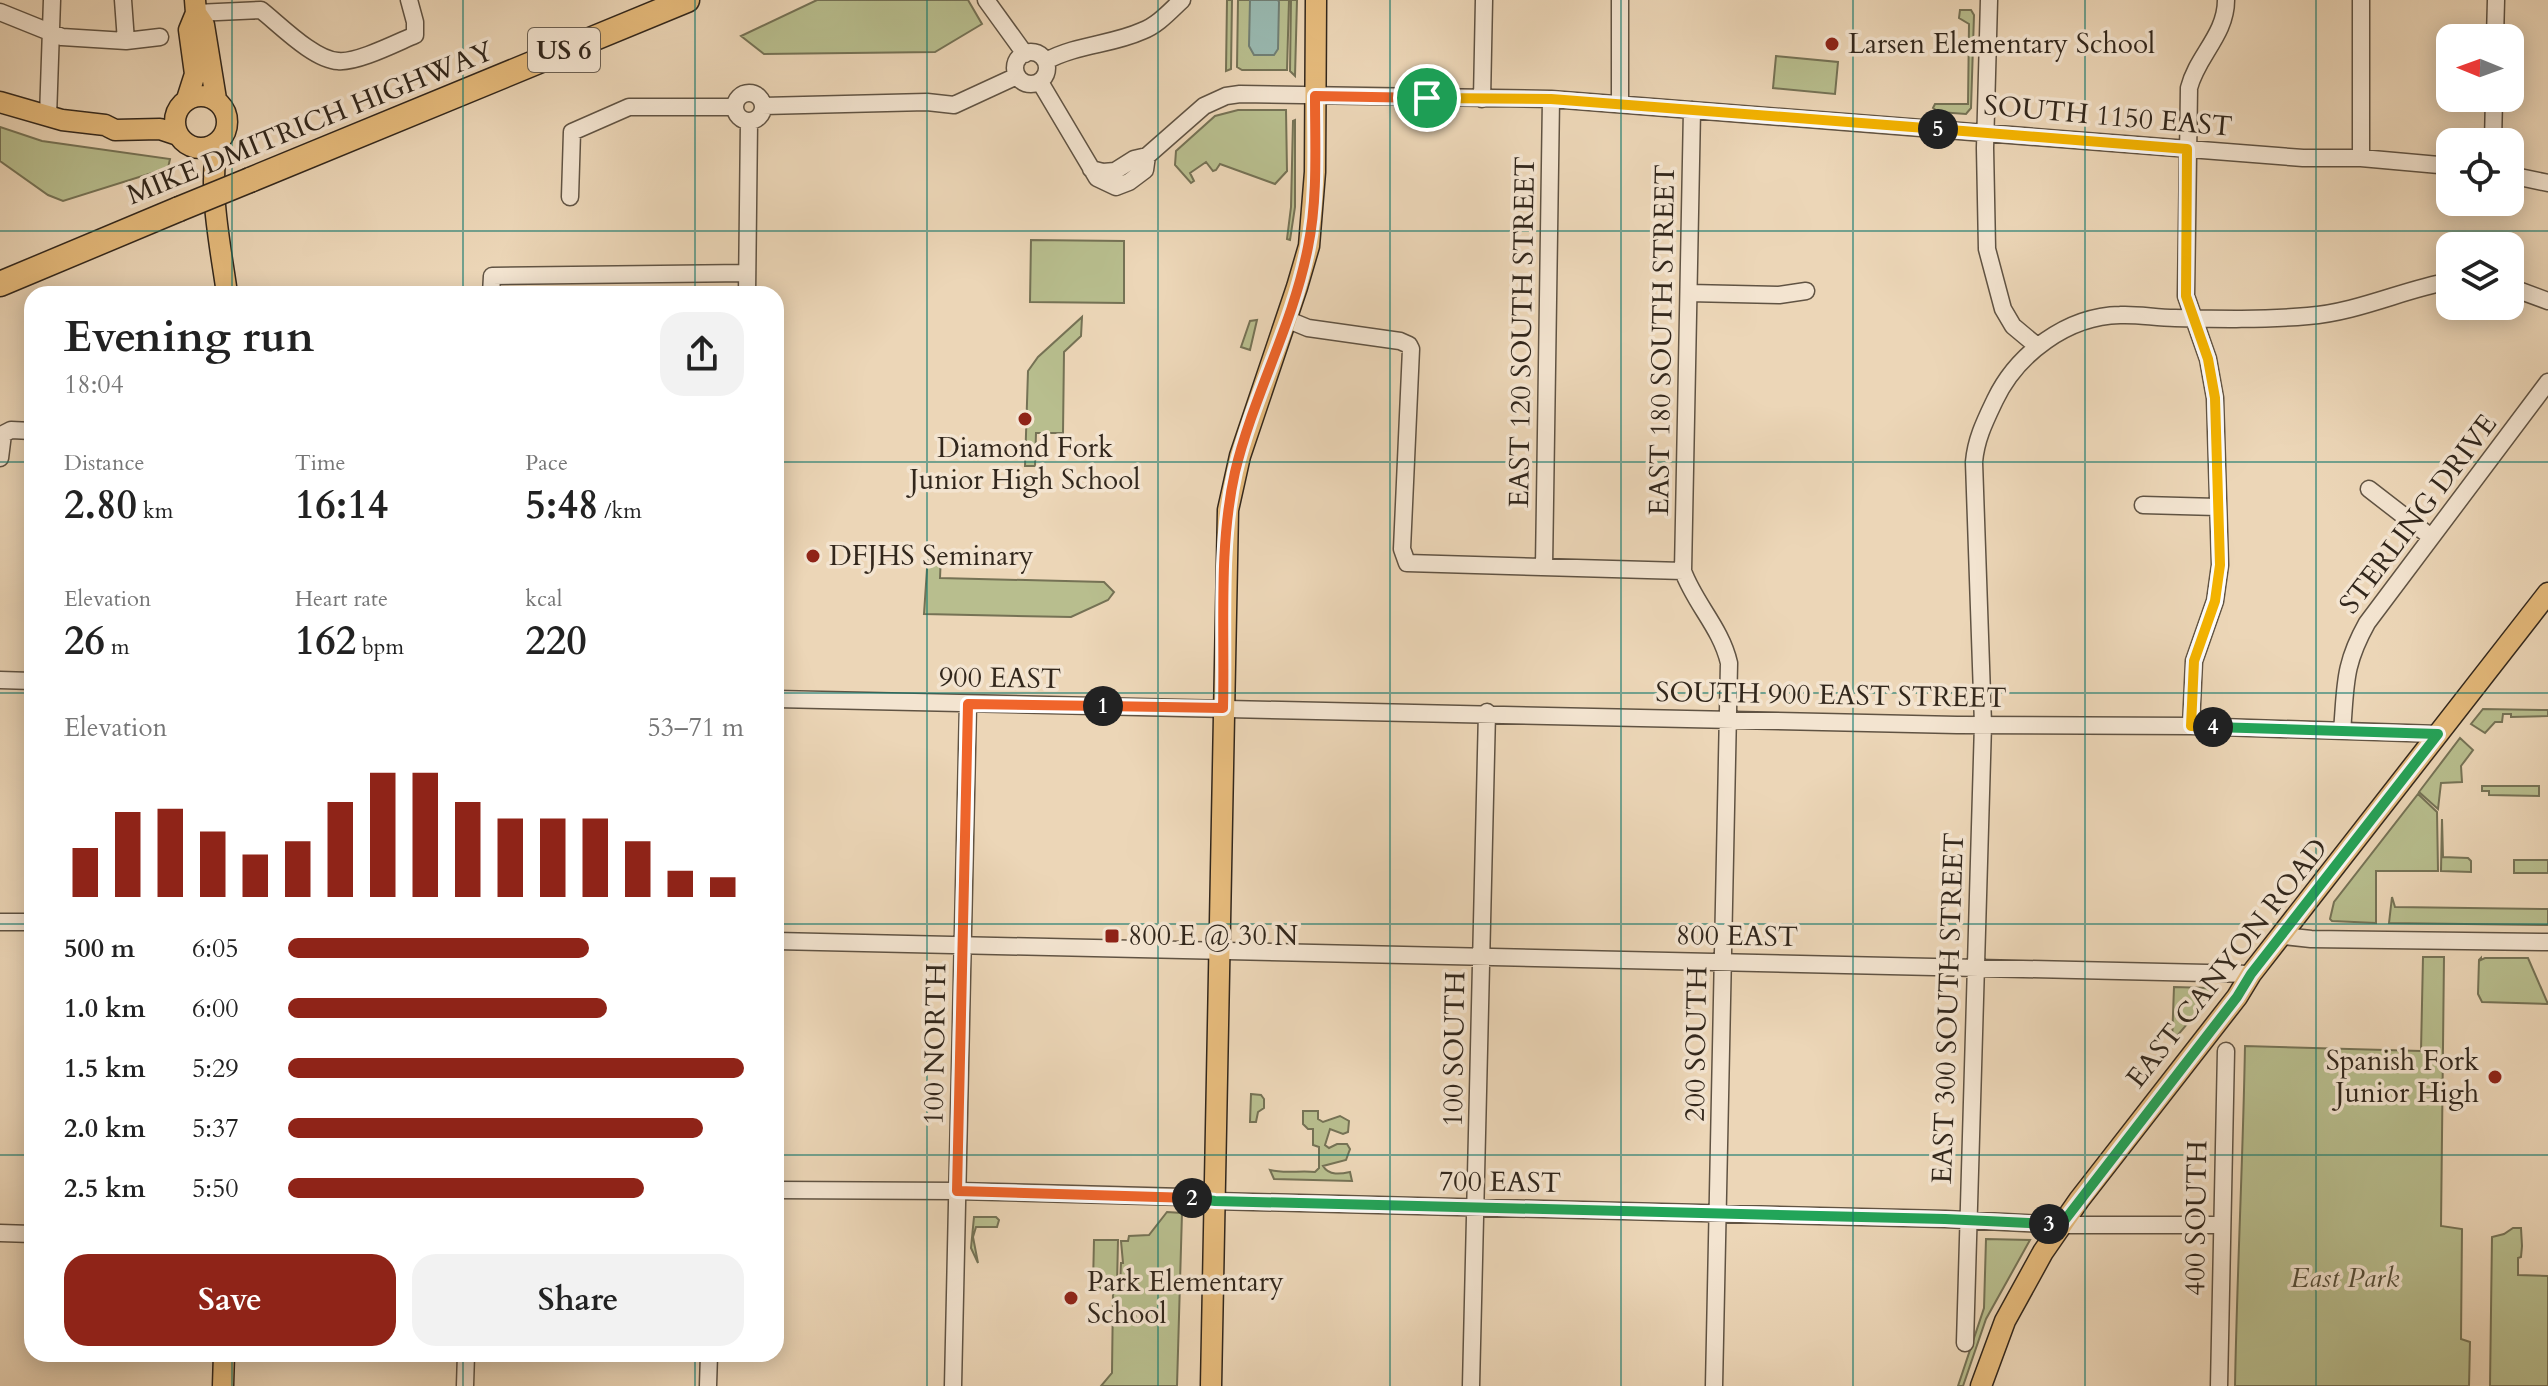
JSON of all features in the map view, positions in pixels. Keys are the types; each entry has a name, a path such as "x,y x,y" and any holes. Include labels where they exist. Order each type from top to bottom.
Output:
{"highway":[{"name":"MIKE DMITRICH HIGHWAY","path":"0,284 687,0"}],"main road":[{"path":"1211,1386 1222,951 1226,536 1231,491 1240,456 1305,262 1311,231 1315,172 1316,0"},
{"path":"195,6 204,25 216,99 224,109 227,120 214,161 214,190 226,286"},
{"path":"195,6 189,30 194,76 174,122 214,190"},
{"path":"105,125 116,119 143,118 202,95 216,99"},
{"path":"0,102 48,117 105,125 122,132 152,128 204,148 220,141"},
{"name":"EAST CANYON ROAD","path":"1981,1386 1995,1344 2015,1300 2061,1225 2237,997 2251,974 2548,593"},
{"path":"223,1386 224,1362"}],"street":[{"path":"48,117 52,0"},
{"path":"123,0 126,41"},
{"path":"195,6 263,5 321,56 340,62 376,52 415,35 409,0"},
{"path":"986,0 1025,54"},
{"path":"1046,61 1066,50 1142,31 1159,21 1182,0"},
{"path":"1482,99 1484,0"},
{"path":"1620,0 1620,104"},
{"path":"1989,0 1986,228 1991,270 2003,309 2013,326 2037,346"},
{"path":"2191,726 2194,661 2217,591 2220,565 2215,398 2208,359 2186,296 2187,149 2191,79 2220,29 2226,0"},
{"path":"2361,0 2361,158"},
{"path":"2495,24 2496,0"},
{"path":"0,12 62,37 126,41 160,37"},
{"path":"1035,52 1046,61 1047,74 1040,82 1025,83 1017,76 1017,61 1025,54 1035,52"},
{"path":"763,106 927,102 954,105 1017,76"},
{"name":"SOUTH 1150 EAST","path":"1040,82 1091,169 1103,172 1115,171 1134,159 1147,156 1204,106 1240,94 1551,99 2303,158 2361,158 2436,165"},
{"path":"746,93 759,97 763,106 761,115 749,122 737,116 734,107 738,98 746,93"},
{"name":"EAST 120 SOUTH STREET","path":"1544,567 1551,99"},
{"path":"570,197 572,132 629,107 734,107"},
{"name":"EAST 180 SOUTH STREET","path":"1683,571 1692,110"},
{"path":"747,286 749,122"},
{"path":"2524,178 2548,183"},
{"path":"491,286 492,276 747,273"},
{"name":"EAST 300 SOUTH STREET","path":"1965,1343 1983,724 1974,462 1975,445 1985,417 2022,360 2037,346 2076,325 2109,316 2320,315 2436,285"},
{"path":"1689,293 1779,295 1806,291"},
{"path":"2524,292 2548,301"},
{"path":"1286,319 1308,328 1400,341 1409,345 1411,362 1402,549 1407,563 1683,571"},
{"name":"STERLING DRIVE","path":"2342,731 2345,676 2356,643 2373,613 2548,382"},
{"path":"0,458 1,434 11,430 24,431"},
{"path":"2369,489 2431,537"},
{"path":"2143,505 2217,507"},
{"name":"200 SOUTH","path":"1683,571 1690,590 1715,626 1729,663 1714,1386"},
{"path":"0,680 24,681"},
{"name":"900 EAST","path":"784,699 1223,708"},
{"name":"100 NORTH","path":"953,1386 968,704"},
{"name":"SOUTH 900 EAST STREET","path":"1223,708 2191,726 2438,734"},
{"name":"100 SOUTH","path":"1471,1386 1487,712"},
{"path":"0,922 24,922"},
{"path":"2283,936 2548,942"},
{"name":"800 EAST","path":"784,941 2251,974"},
{"name":"400 SOUTH","path":"2219,1386 2226,1051"},
{"name":"700 EAST","path":"784,1190 1184,1197 1215,1201 2061,1225 2222,1225"},
{"path":"0,1233 24,1234"},
{"path":"465,1386 466,1362"},
{"path":"708,1386 709,1362"}],"green space":[{"path":"817,0 968,0 982,24 935,52 764,54 741,36"},
{"path":"1227,0 1232,0 1231,69 1226,71"},
{"path":"1238,0 1289,0 1287,70 1242,70 1237,67"},
{"path":"1291,0 1297,0 1295,76 1290,71"},
{"path":"1960,10 1971,10 1974,15 1971,108 1966,114 1939,112 1933,108 1935,104 1968,104 1969,24 1959,18"},
{"path":"1776,56 1838,62 1835,94 1773,88"},
{"path":"1238,110 1286,110 1287,171 1275,184 1220,164 1213,171 1206,162 1190,173 1194,181 1191,183 1175,165 1176,151 1215,116"},
{"path":"1295,120 1295,207 1290,240 1287,239"},
{"path":"0,127 42,141 170,159 168,168 63,201 48,195 0,161"},
{"path":"1031,240 1124,241 1124,303 1030,302"},
{"path":"1082,317 1081,336 1064,352 1063,433 1036,433 1035,466 1025,466 1028,371 1038,357"},
{"path":"1257,320 1250,350 1241,347 1250,321"},
{"path":"928,554 941,554 940,578 1104,582 1114,592 1108,600 1071,617 924,614"},
{"path":"2483,709 2548,710 2548,716 2511,717 2511,714 2503,714 2502,722 2495,722 2485,733 2471,724"},
{"path":"2460,738 2473,750 2461,766 2462,782 2441,783 2438,809 2419,792"},
{"path":"2482,786 2539,786 2539,796 2489,795 2489,791 2482,791"},
{"path":"2418,794 2437,812 2438,871 2376,871 2376,923 2332,921 2334,902"},
{"path":"2442,819 2443,857 2468,858 2471,872 2441,871"},
{"path":"2514,860 2548,860 2548,873 2514,873"},
{"path":"2392,897 2395,907 2548,909 2548,925 2389,923"},
{"name":"East Park","path":"2423,957 2444,957 2441,1226 2462,1229 2461,1339 2470,1342 2469,1386 2235,1386 2245,1046 2421,1051"},
{"path":"2481,958 2528,958 2548,1004 2482,1002 2478,994"},
{"path":"2174,987 2209,988 2214,992 2172,1042"},
{"path":"1251,1094 1261,1095 1264,1099 1264,1108 1258,1112 1256,1122 1250,1122"},
{"path":"1303,1111 1318,1111 1318,1119 1323,1122 1340,1116 1349,1121 1348,1132 1343,1134 1330,1129 1325,1145 1329,1148 1347,1144 1350,1149 1346,1160 1323,1166 1332,1173 1350,1172 1352,1181 1274,1179 1270,1170 1315,1172 1319,1168 1319,1147 1313,1145 1313,1129 1303,1124"},
{"path":"1167,1212 1182,1213 1177,1386 1101,1386 1112,1373 1113,1293 1120,1286 1123,1263 1121,1241 1128,1241 1129,1236 1149,1235"},
{"path":"974,1217 996,1217 999,1220 997,1227 976,1227 973,1237 978,1263 971,1248"},
{"path":"2521,1228 2518,1275 2548,1276 2548,1386 2490,1386 2492,1237"},
{"path":"1986,1239 2030,1240 1986,1319 1963,1386 1958,1386 1984,1308"},
{"path":"1094,1240 1118,1240 1117,1284 1113,1288 1097,1288 1093,1284"}],"water":[{"path":"1250,0 1279,2 1278,49 1274,55 1254,55 1249,46"}],"place":[{"name":"Larsen Elementary School","path":"1832,44"},
{"name":"Diamond Fork Junior High School","path":"1025,419"},
{"name":"DFJHS Seminary","path":"813,556"},
{"name":"800 E @ 30 N","path":"1112,936"},
{"name":"Spanish Fork Junior High","path":"2495,1077"},
{"name":"Park Elementary School","path":"1071,1298"}],"route":[{"path":"1315,96 1427,98 1551,99 2187,149 2186,296 2208,359 2215,398 2220,565 2215,601 2194,661 2191,726 2438,734 2061,1225 1945,1219 1215,1201 1184,1197 957,1191 968,704 1223,708 1228,510 1235,471 1309,246 1314,210 1315,96"}]}
